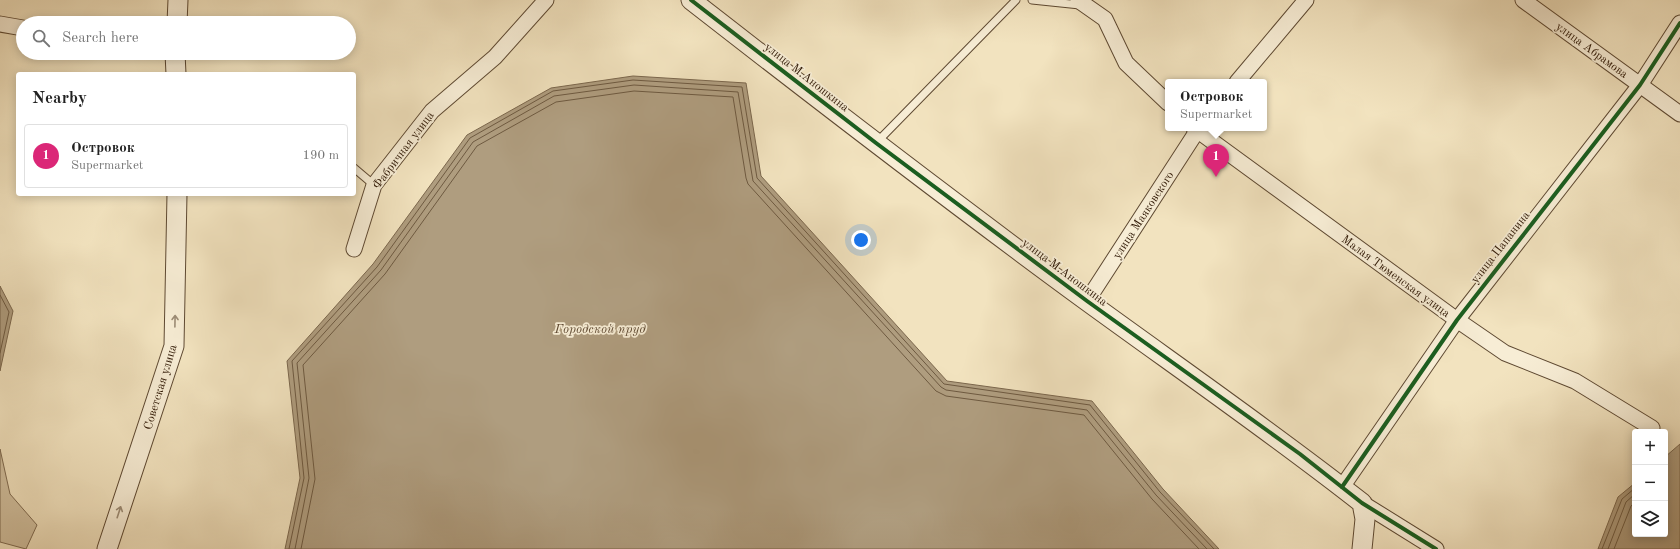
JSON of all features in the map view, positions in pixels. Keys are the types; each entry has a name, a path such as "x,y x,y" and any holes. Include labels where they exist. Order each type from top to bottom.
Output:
{"street":[{"path":"177,16 178,0"},
{"name":"Фабричная улица","path":"354,249 374,185 432,111 495,57 546,0"},
{"name":"улица М.Аношкина","path":"691,0 876,144 1087,301 1300,454 1362,503 1436,549"},
{"path":"1240,79 1306,0"},
{"name":"улица Абрамова","path":"1523,0 1680,114"},
{"path":"1082,3 1105,19 1126,63 1165,100"},
{"name":"улица Папанина","path":"1342,487 1456,320 1640,85 1680,23"},
{"path":"0,24 16,27"},
{"path":"175,60 176,72"},
{"name":"улица Маяковского","path":"1087,301 1132,233 1195,131"},
{"name":"Малая Тюменская улица","path":"1199,131 1456,320 1505,353 1575,381 1652,428"},
{"name":"Советская улица","path":"107,549 174,346 177,196"},
{"path":"1362,503 1365,519 1362,549"}],"lane":[{"path":"876,144 1016,0"},
{"path":"1032,0 1082,3"},
{"path":"356,170 374,185"}],"shaded area":[{"path":"0,449 10,494 37,525 26,549 0,542"}],"water":[{"name":"Городской пруд","path":"633,76 746,83 761,176 947,381 1092,401 1163,489 1219,549 285,549 300,478 287,361 373,264 467,135 551,88"},
{"path":"0,286 13,311 0,371"},
{"path":"1680,444 1680,549 1598,549 1618,497 1632,485 1632,537 1668,537 1668,454"}],"cycle path":[{"path":"691,0 876,143 1087,301 1300,454 1362,503 1436,549"},
{"path":"1342,487 1457,320 1640,85 1680,23"}],"place":[{"name":"Островок","path":"1216,177"}]}
